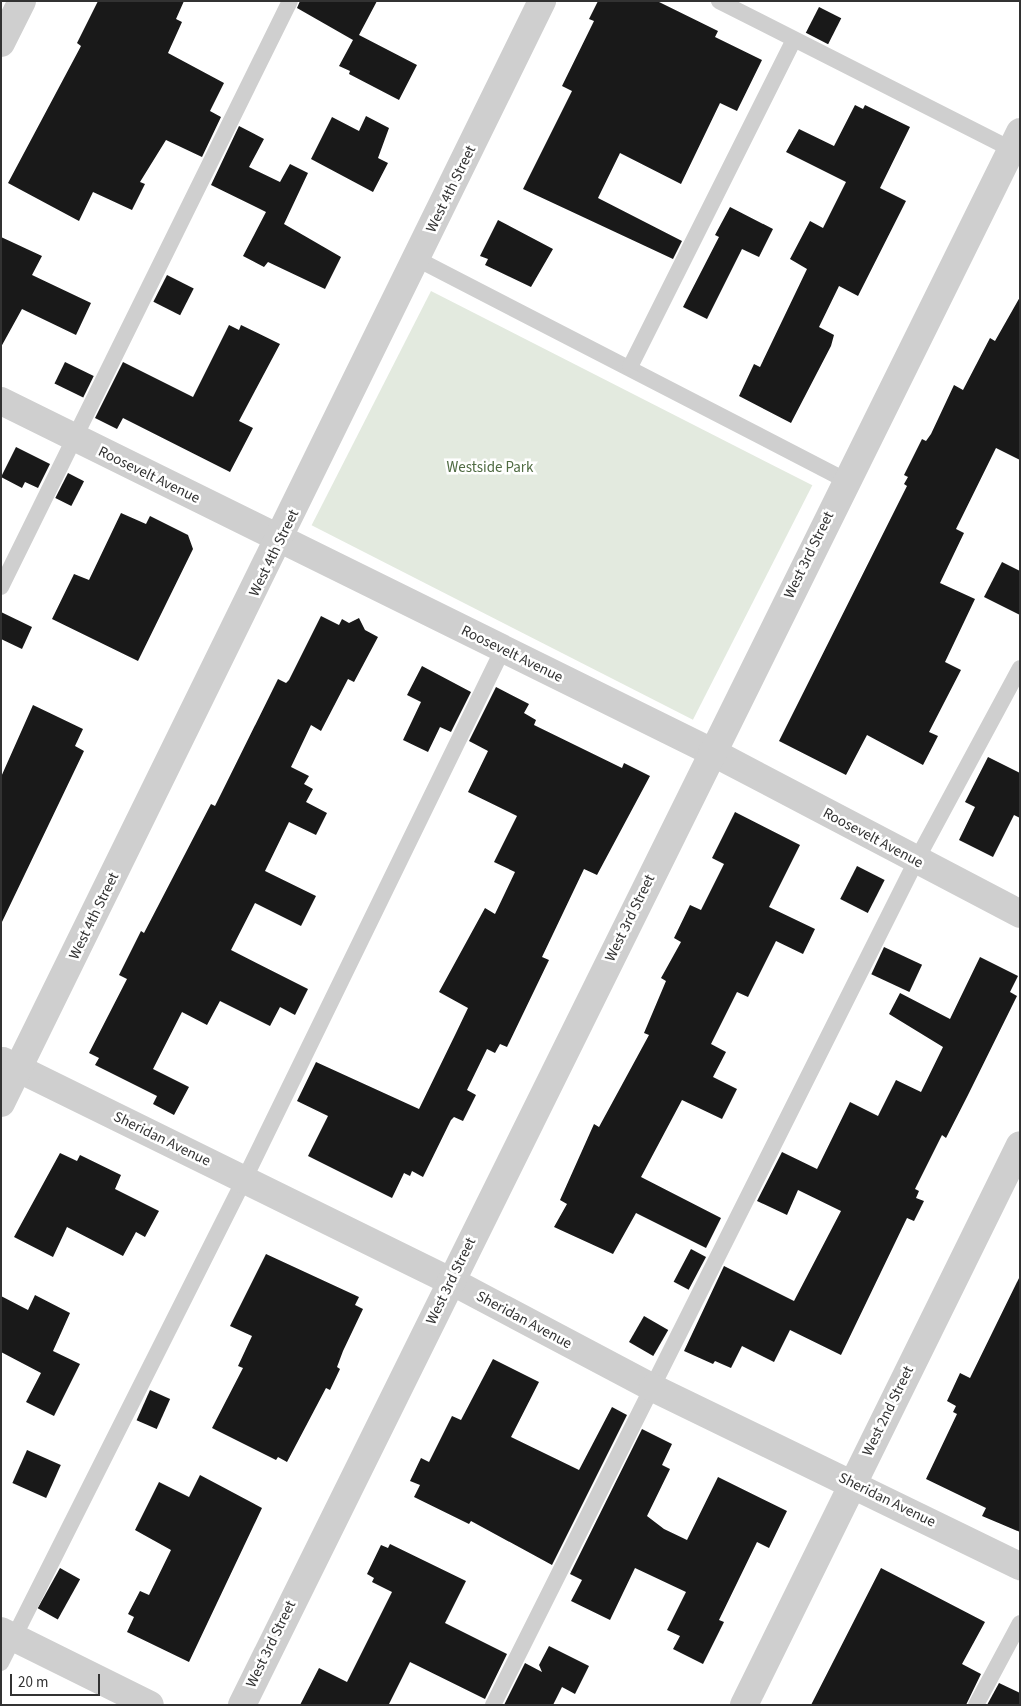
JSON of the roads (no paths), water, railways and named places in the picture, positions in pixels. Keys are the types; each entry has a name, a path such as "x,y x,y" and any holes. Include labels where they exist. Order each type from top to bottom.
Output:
{"street":[{"path":"1,43 22,1"},
{"name":"West 4th Street","path":"1,1103 10,1064 280,540 542,1"},
{"name":"West 3rd Street","path":"242,1705 846,480 1016,141"},
{"name":"Roosevelt Avenue","path":"1,401 712,752 916,861 1020,914"},
{"name":"Sheridan Avenue","path":"10,1064 451,1281 653,1388 853,1483 1020,1566"},
{"name":"West 2nd Street","path":"744,1705 1020,1145"},
{"path":"8,1634 150,1705"}],"lane":[{"path":"1,587 290,1"},
{"path":"718,1 793,41 1016,141"},
{"path":"630,367 793,41"},
{"path":"417,260 630,367 846,480"},
{"path":"1,1663 8,1634 244,1180 503,649"},
{"path":"492,1705 653,1388 916,861 1020,668"},
{"path":"976,1705 1020,1623"}],"park label":[{"name":"Westside Park","path":"490,468"}]}
